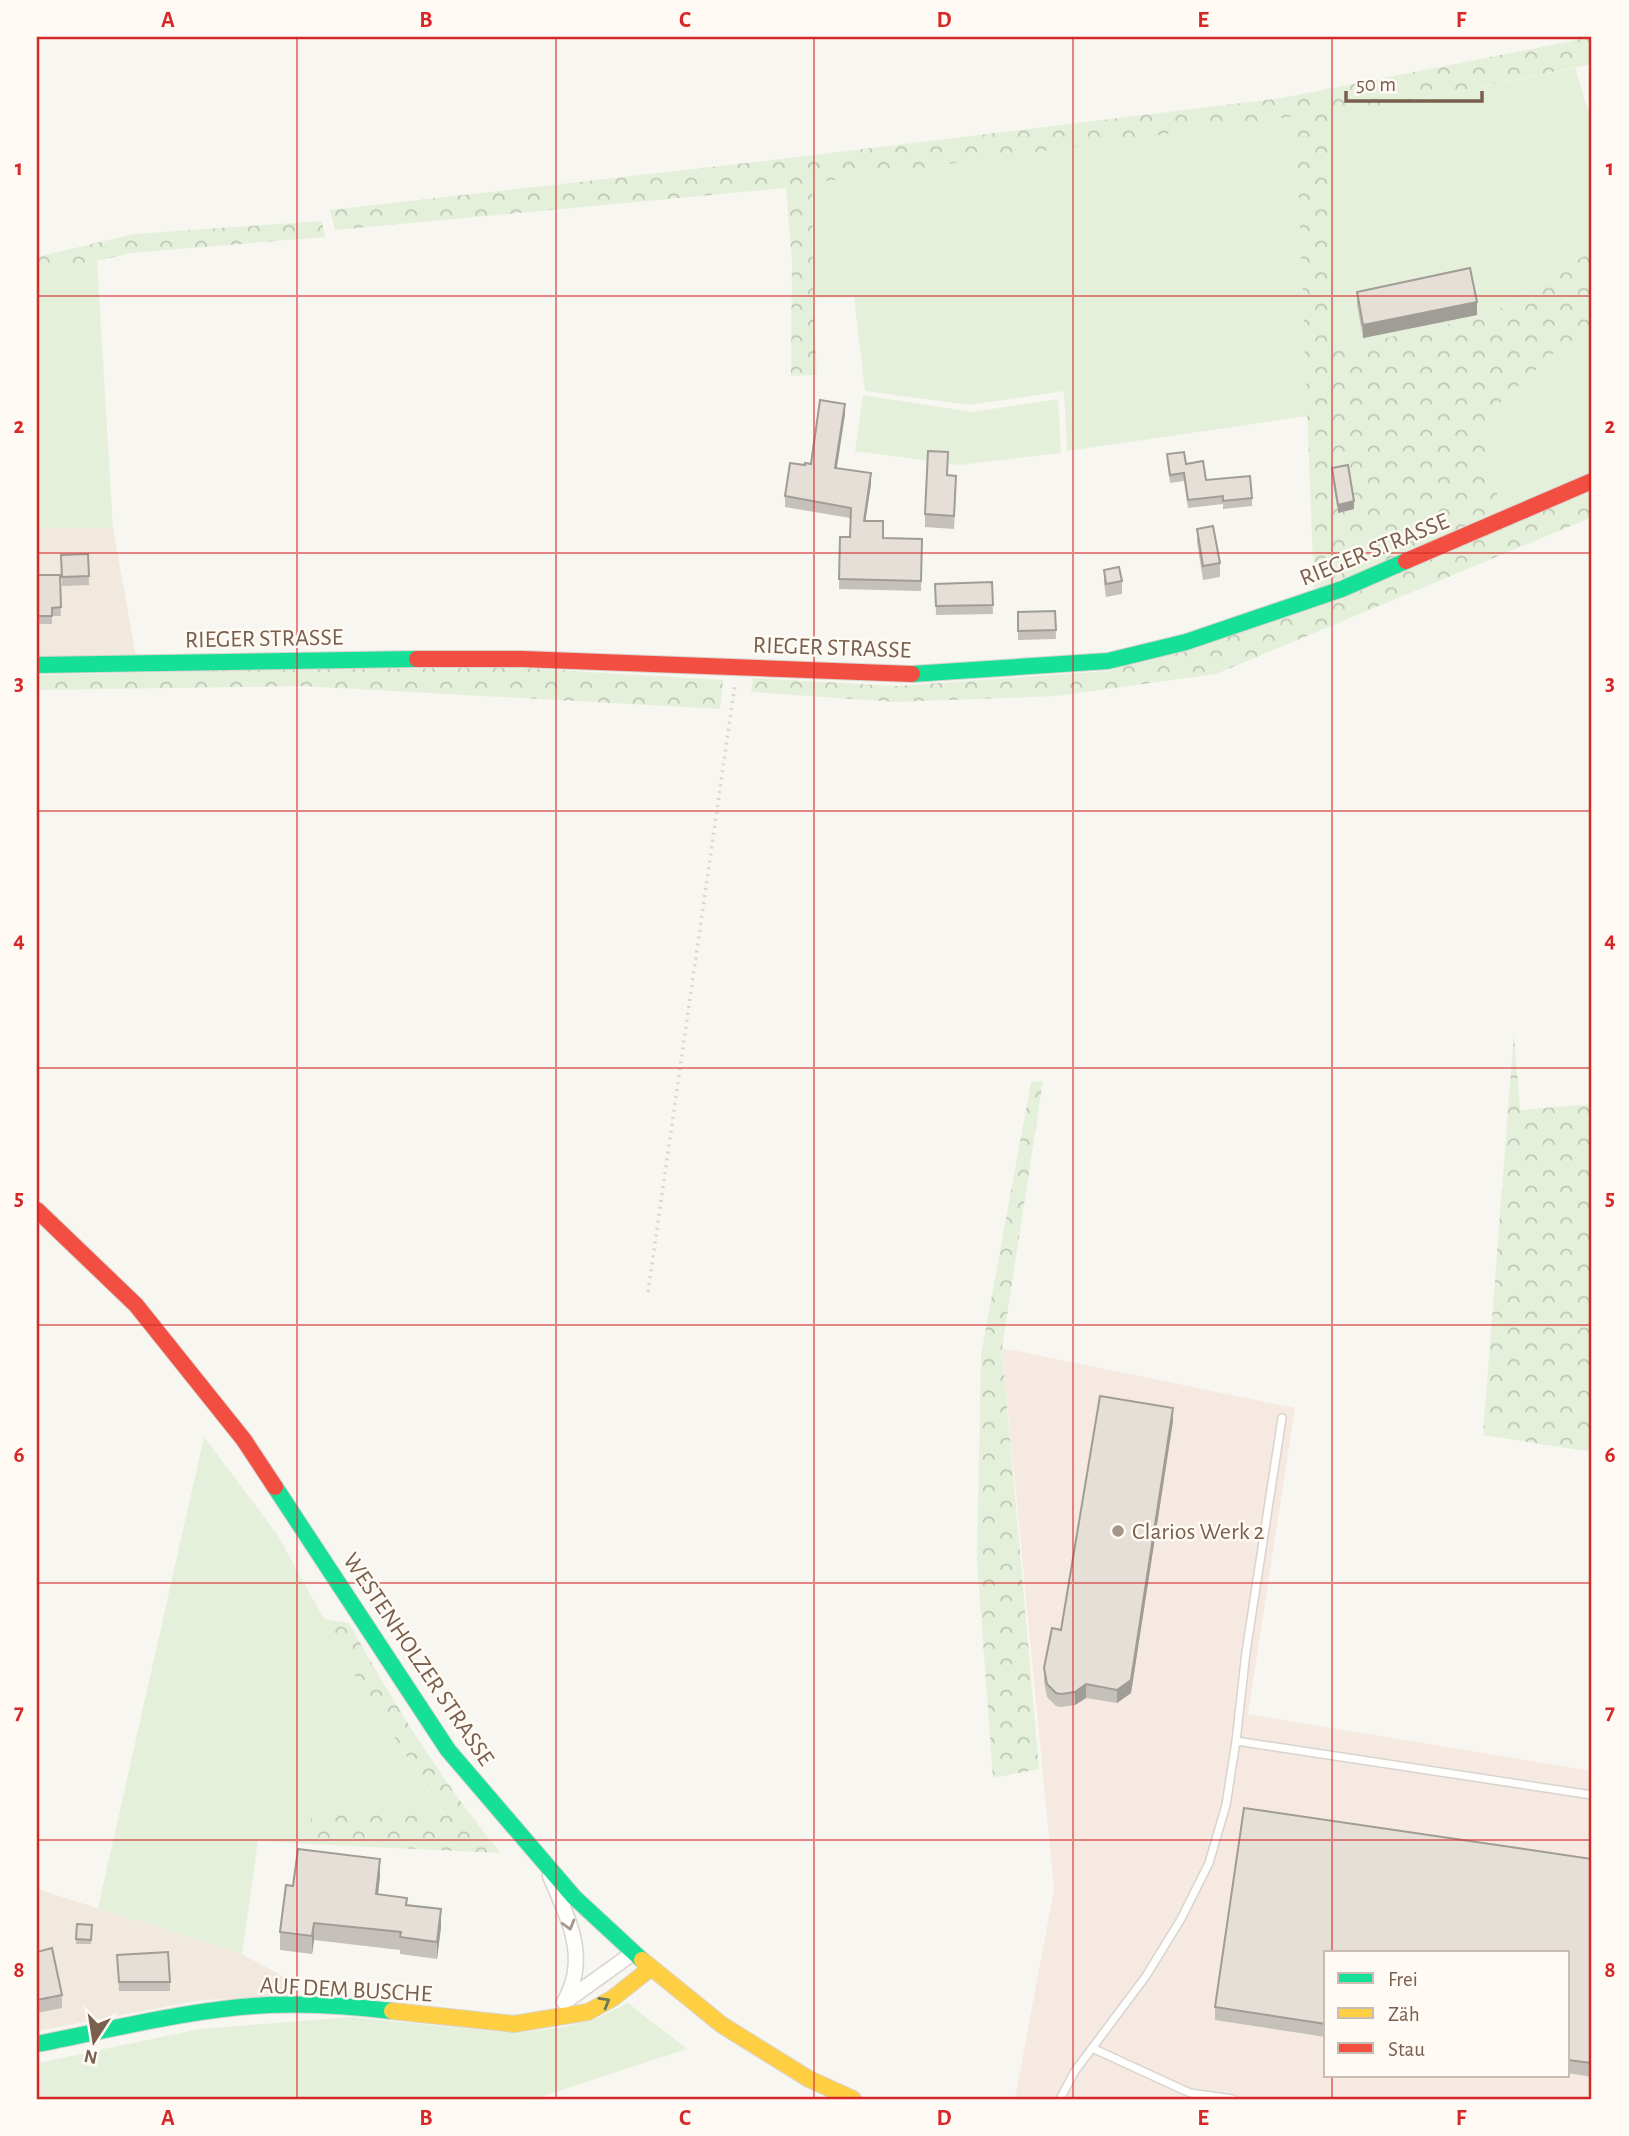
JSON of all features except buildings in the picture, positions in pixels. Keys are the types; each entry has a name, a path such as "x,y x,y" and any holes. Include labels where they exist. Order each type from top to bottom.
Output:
{"street":[{"name":"RIEGER STRASSE","path":"37,665 522,659 907,674 1108,661 1186,642 1342,589 1592,481"},
{"name":"WESTENHOLZER STRASSE","path":"37,1210 136,1305 244,1440 448,1750 574,1897 633,1954 722,2025 809,2079 853,2099"},
{"path":"544,1862 569,1922 577,1958 573,1987 564,2003"},
{"path":"550,2018 564,2003 633,1954"},
{"name":"AUF DEM BUSCHE","path":"37,2043 202,2012 270,2006 358,2007 514,2024 587,2012 613,1998 651,1968"}],"lane":[{"path":"1060,2099 1075,2071 1146,1976 1181,1919 1209,1863 1226,1805 1246,1652 1282,1418"},
{"path":"1236,1741 1592,1796"},
{"path":"1092,2048 1190,2093 1233,2099"}],"path":[{"path":"648,1292 738,666"}],"shaded area":[{"path":"37,528 113,528 136,656 37,659"},
{"path":"1002,1348 1295,1408 1248,1714 1592,1771 1592,2099 1015,2099 1054,1889"},
{"path":"37,1889 242,1954 282,1976 292,1997 201,2000 37,2031"},
{"path":"38,2063 47,2099 37,2099"}],"green space":[{"path":"1592,37 1592,64 1332,117 1331,350 1490,315 1592,251 1592,327 1555,352 1488,414 1487,452 1502,512 1314,592 1296,116 812,183 817,375 791,376 792,260 786,188 335,230 330,210 773,160 1282,98"},
{"path":"1575,68 1592,123 1592,251 1490,315 1331,350 1332,117"},
{"path":"1296,115 1308,416 1067,451 1064,391 970,405 865,391 854,297 813,298 812,183"},
{"path":"322,221 325,237 131,253 37,275 37,257 134,234"},
{"path":"97,261 113,528 37,528 37,275"},
{"path":"1592,327 1592,473 1502,512 1487,452 1488,414 1555,352"},
{"path":"863,395 972,412 1058,399 1061,453 960,465 855,451"},
{"path":"1592,491 1592,517 1216,674 1057,696 895,702 751,692 753,678 895,686 1109,671"},
{"path":"521,668 723,680 720,709 302,686 37,690 37,675 298,669"},
{"path":"1514,1033 1520,1110 1592,1104 1592,1452 1483,1435"},
{"path":"1043,1081 1002,1348 1039,1769 993,1778 977,1560 981,1355 1031,1082"},
{"path":"204,1437 277,1534 358,1681 445,1817 311,1813 310,1844 258,1841 242,1954 98,1908"},
{"path":"323,1619 349,1623 420,1742 501,1853 310,1844 311,1813 445,1816 358,1681"},
{"path":"628,2003 687,2049 534,2099 47,2099 38,2063 199,2029 350,2017 515,2033 564,2027 595,2019"}],"traffic: fast":[{"path":"912,674 1108,661 1186,642 1342,589 1406,561"},
{"path":"37,665 417,659"},
{"path":"275,1487 448,1750 574,1897 642,1960"},
{"path":"37,2044 153,2020 240,2007 284,2004 392,2011"}],"traffic: slow":[{"path":"642,1960 722,2025 809,2079 853,2099"},
{"path":"392,2011 514,2024 588,2012 613,1998 651,1968"}],"traffic: jam":[{"path":"1406,561 1592,481"},
{"path":"417,659 522,659 912,674"},
{"path":"37,1210 136,1305 244,1440 275,1487"}],"place":[{"name":"Clarios Werk 2","path":"1118,1531"}]}
